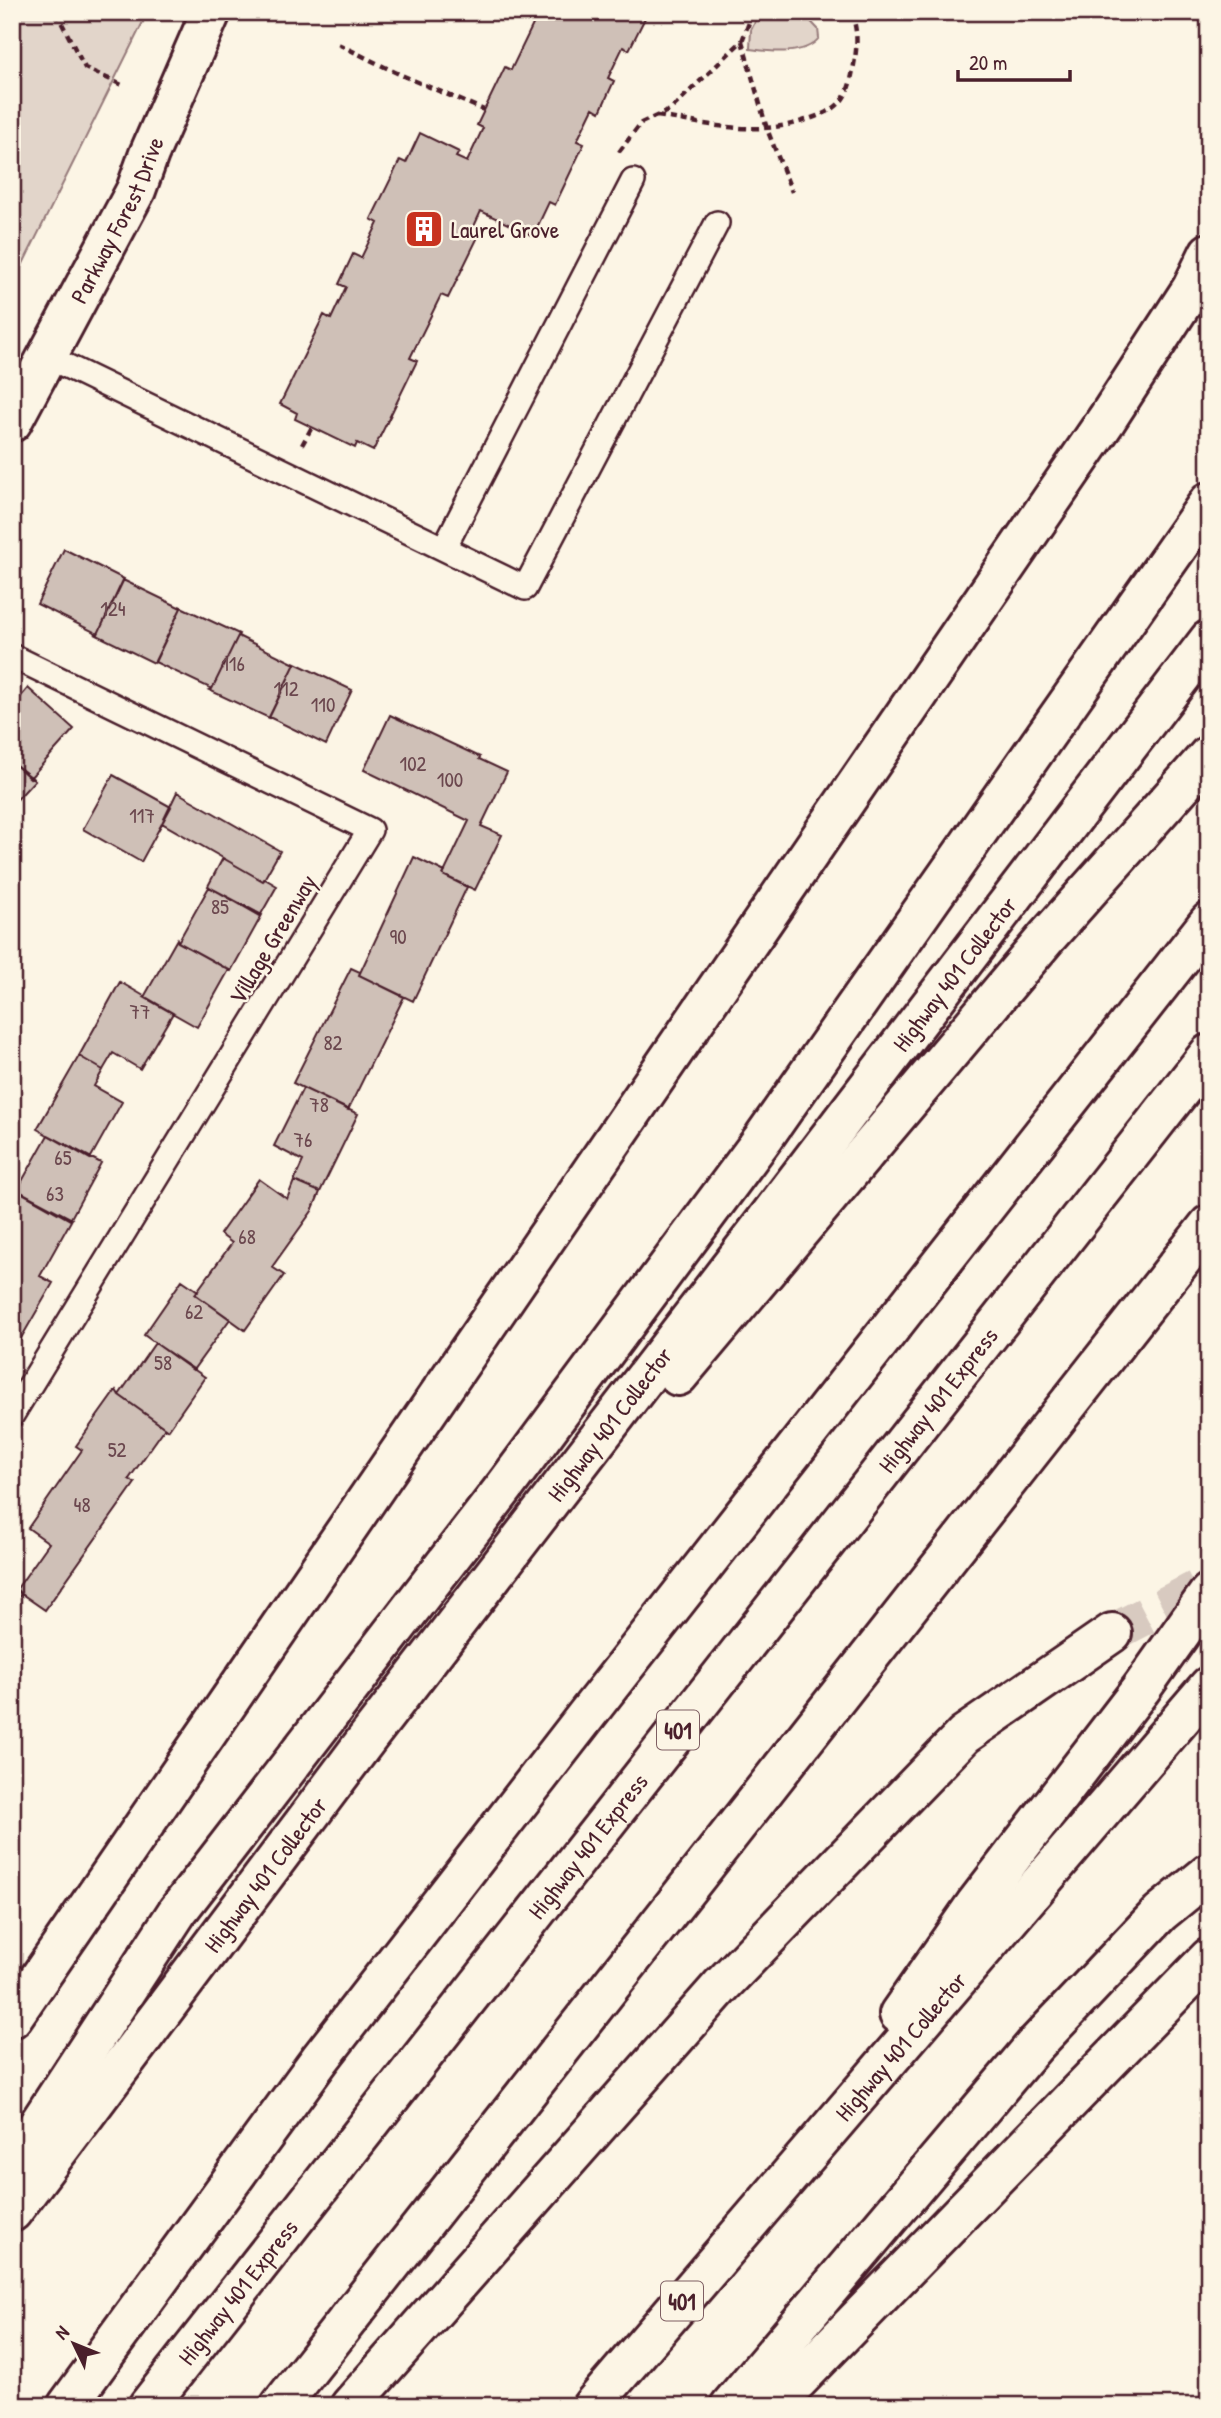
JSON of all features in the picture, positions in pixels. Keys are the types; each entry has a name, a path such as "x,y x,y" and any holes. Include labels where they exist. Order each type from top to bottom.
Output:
{"main road":[{"name":"Parkway Forest Drive","path":"12,422 136,190 211,12"},
{"path":"12,2018 1099,431 1192,288 1209,253"},
{"path":"12,2165 177,1912 506,1485 764,1137 1209,502"},
{"name":"Highway 401 Collector","path":"12,2212 366,1740 1209,640"},
{"path":"366,1740 793,1241 1046,938 1209,755"},
{"path":"67,2406 320,2059 1209,922"},
{"name":"Highway 401 Express","path":"148,2406 1209,1054"},
{"path":"280,2406 1209,1225"},
{"path":"772,2196 975,1905 1141,1689 1209,1593"},
{"path":"351,2406 721,1986 964,1735 1112,1633"},
{"name":"Highway 401 Collector","path":"592,2406 1209,1686"},
{"path":"730,2406 1034,2046 1160,1913 1209,1873"},
{"path":"773,2406 1209,1958"}],"lane":[{"path":"443,548 633,181"},
{"path":"48,357 525,588 717,223"},
{"name":"Village Greenway","path":"12,656 370,830 12,1415"}],"path":[{"path":"56,12 85,68 122,85"},
{"path":"633,181 607,168 641,123 670,110 742,41 754,12"},
{"path":"657,116 742,129 767,129 794,124 831,111 837,107 847,91 856,55 858,37 852,12"},
{"path":"742,41 767,129 792,192"},
{"path":"338,44 401,75 484,110"},
{"path":"300,449 312,427"}],"shaded area":[{"path":"12,12 148,12 12,286"},
{"path":"760,12 802,12 818,29 819,38 813,44 797,50 777,52 750,49 751,30"}],"building":[{"name":"Laurel Grove","path":"539,12 648,12 629,50 623,47 608,78 614,81 600,112 593,108 577,141 584,144 555,205 549,202 533,236 481,211 470,235 477,239 448,298 441,295 410,358 417,361 373,451 357,443 355,448 295,419 297,413 280,404 324,315 331,319 346,287 339,284 353,254 361,258 378,223 371,219 400,160 406,163 420,133 459,152 456,157 467,162 483,128 477,125 505,67 511,70"},
{"path":"64,549 124,579 98,634 37,604"},
{"path":"123,580 181,608 154,663 95,634 98,634"},
{"path":"179,606 239,634 212,689 155,662 181,608"},
{"path":"238,636 295,664 269,718 209,690 212,689"},
{"path":"293,662 352,690 326,745 269,717 295,664"},
{"path":"28,688 74,729 30,778 12,762 12,707"},
{"path":"390,715 507,772 481,826 502,835 475,890 443,875 469,821 364,770"},
{"path":"12,762 35,780 12,805"},
{"path":"113,775 171,807 141,862 83,829"},
{"path":"177,792 280,851 263,881 162,823"},
{"path":"414,857 445,872 443,875 467,887 413,1001 359,975"},
{"path":"223,858 277,886 260,916 208,886"},
{"path":"209,887 262,915 231,971 178,942"},
{"path":"177,939 229,970 197,1027 144,997"},
{"path":"351,968 360,972 359,975 404,997 348,1110 293,1083"},
{"path":"120,982 173,1013 140,1069 113,1053 103,1070 79,1056"},
{"path":"79,1056 103,1070 94,1086 122,1102 90,1159 37,1129"},
{"path":"303,1088 358,1114 320,1192 294,1181 303,1161 274,1146"},
{"path":"48,1135 101,1163 70,1220 17,1190"},
{"path":"259,1179 287,1199 294,1181 320,1192 312,1211 272,1267 284,1275 245,1330 195,1294 232,1243 220,1234"},
{"path":"19,1191 72,1219 40,1276 53,1283 20,1340 12,1336 12,1203"},
{"path":"182,1280 198,1291 195,1294 230,1319 193,1370 144,1335"},
{"path":"155,1343 205,1377 168,1430 119,1395"},
{"path":"116,1390 119,1395 165,1428 129,1479 135,1483 45,1610 16,1590 49,1543 28,1528 82,1450 76,1446"},
{"path":"12,1584 21,1594 12,1606"}],"tunnel":[{"path":"1112,1633 1209,1583"}],"place":[{"name":"Laurel Grove","path":"424,229"}]}
